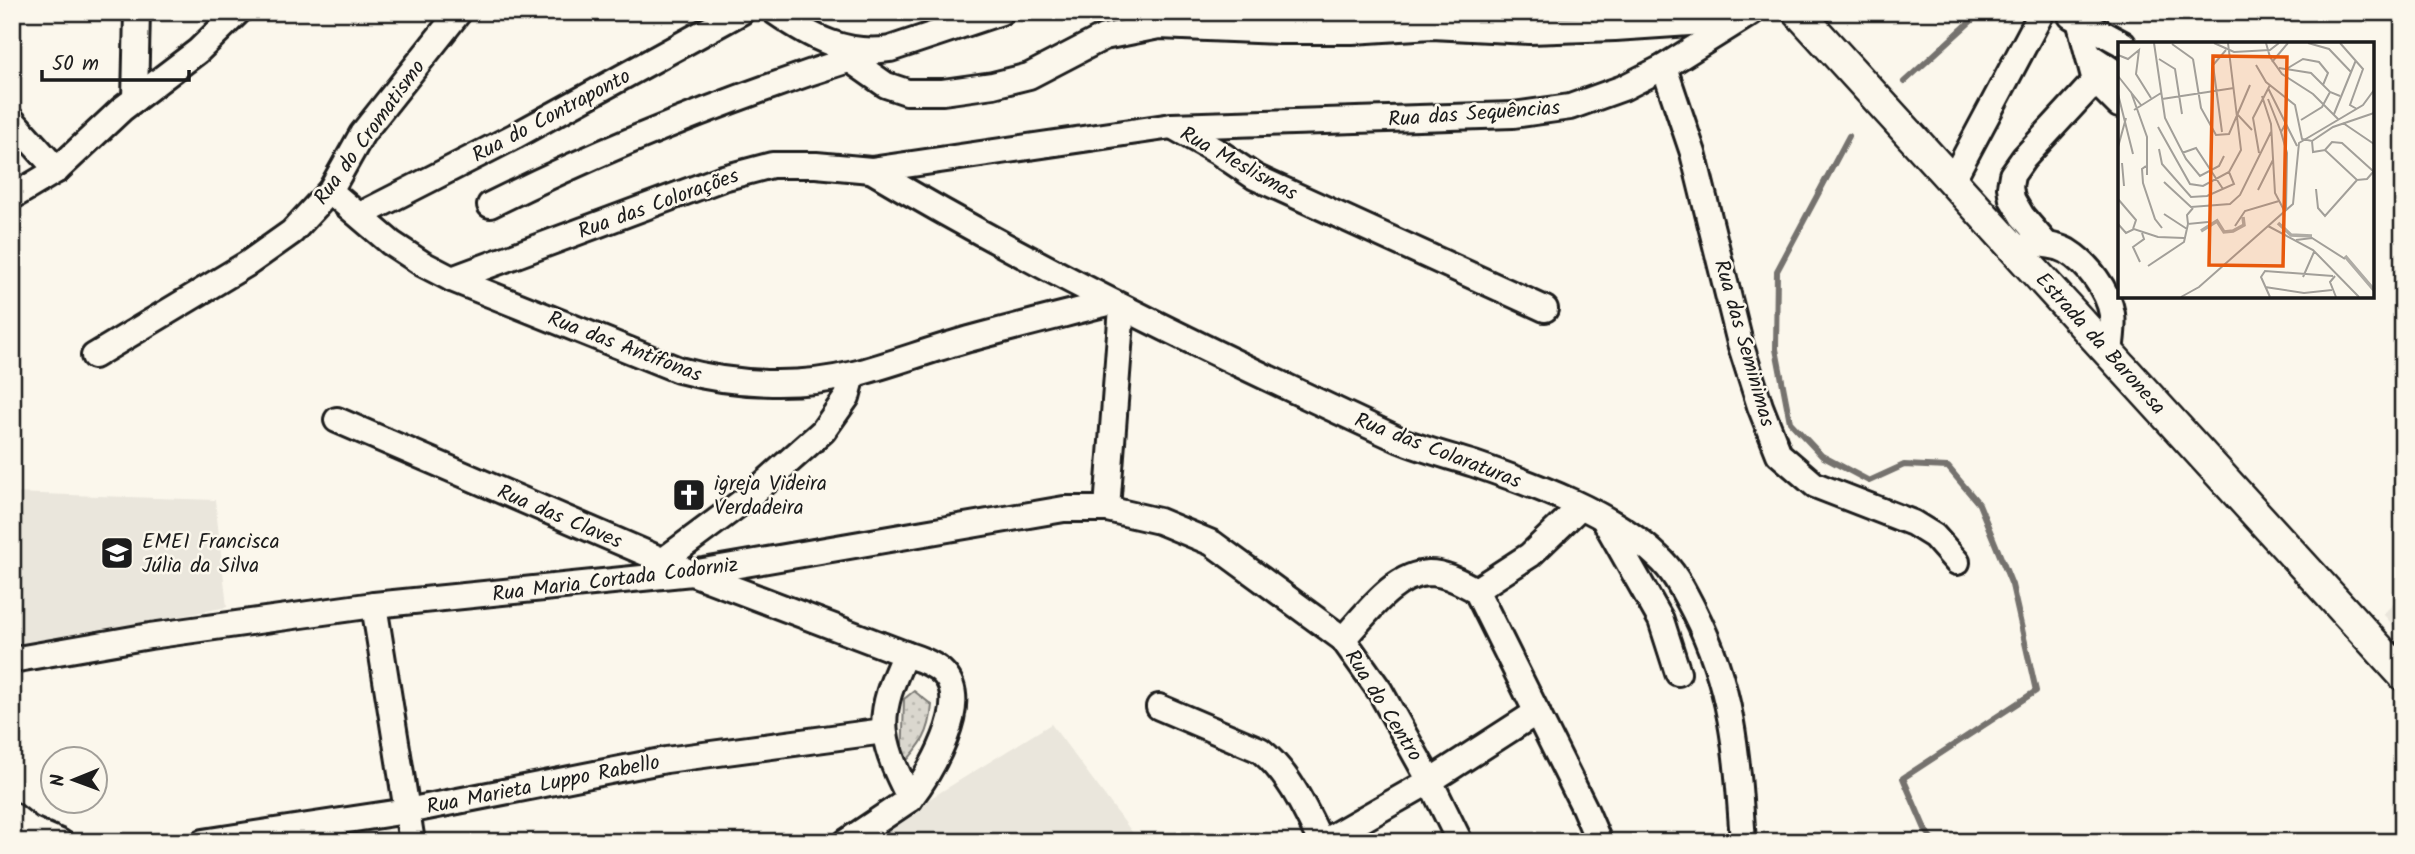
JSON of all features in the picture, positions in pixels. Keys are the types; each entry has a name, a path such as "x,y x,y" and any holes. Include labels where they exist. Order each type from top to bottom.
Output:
{"main road":[{"name":"Estrada da Baronesa","path":"1798,12 2403,675"}],"street":[{"path":"135,99 137,12"},
{"path":"12,197 57,170 135,99 198,51 238,12"},
{"name":"Rua do Cromatismo","path":"94,356 247,264 292,232 330,191 362,134 459,12"},
{"name":"Rua do Contraponto","path":"360,215 515,136 741,12"},
{"path":"775,12 836,47 873,52"},
{"path":"490,205 621,144 764,89 849,59 890,49 1001,12"},
{"path":"1952,181 2042,12"},
{"path":"849,59 887,85 908,92 943,92 993,85 1029,76 1104,37 1159,26 1279,31 1352,31 1432,26 1529,31 1615,28 1745,16"},
{"name":"Rua das Sequências","path":"1172,126 1514,115 1570,107 1623,88 1664,67 1745,16"},
{"path":"2072,16 2119,42"},
{"path":"2072,16 2090,56 2107,78 2118,102"},
{"name":"Rua das Seminimas","path":"1664,67 1693,153 1740,343 1760,407 1779,454 1815,485 1913,523 1934,536 1957,562"},
{"path":"2046,244 2022,216 2012,199 2012,175 2024,158 2107,78"},
{"path":"12,120 57,170"},
{"name":"Rua Meslismas","path":"871,170 1172,126 1255,177 1545,309"},
{"name":"Rua das Colorações","path":"452,278 723,178 772,165 816,165 871,170"},
{"name":"Rua das Colaraturas","path":"871,170 1117,304 1404,442 1486,469 1603,517 1659,558 1679,582 1704,631 1727,695 1736,742 1743,842"},
{"name":"Rua das Antífonas","path":"330,191 391,243 423,264 679,370 711,379 807,381 853,374 962,341 1117,304"},
{"path":"2010,244 2046,244 2066,250 2085,266 2102,287 2112,314 2110,353"},
{"path":"1107,509 1117,304"},
{"path":"664,560 750,496 823,431 847,397 853,374"},
{"name":"Rua das Claves","path":"337,421 692,573 928,662 945,674 953,691 952,711 944,739 927,777 910,799"},
{"path":"1476,590 1530,555 1580,507"},
{"name":"Rua Maria Cortada Codorniz","path":"12,660 150,636 374,606 692,573 1064,509 1107,509 1159,522 1212,543"},
{"path":"1603,517 1661,620 1678,673"},
{"name":"Rua do Centro","path":"1212,543 1343,639 1380,691 1460,842"},
{"path":"1343,639 1394,586 1413,576 1430,573 1446,576 1476,590 1599,842"},
{"path":"374,606 412,842"},
{"path":"846,842 910,799 889,750 884,731 891,683 905,654"},
{"path":"1158,707 1260,750 1274,761 1300,799 1322,842 1430,781 1537,712"},
{"name":"Rua Marieta Luppo Rabello","path":"203,842 407,811 666,760 884,731"},
{"path":"12,815 30,829 60,842"}],"shaded area":[{"name":"EMEI Francisca Júlia da Silva","path":"12,493 215,500 227,607 12,649"},
{"path":"2403,595 2403,636 2383,614"},
{"path":"914,691 932,705 931,715 923,738 902,766 904,699"},
{"path":"1051,724 1137,842 875,842 931,798"}],"waterway":[{"path":"1904,82 1981,12"},
{"path":"1849,136 1777,271 1776,349 1790,422 1822,456 1869,481 1904,465 1948,467 1979,504 2012,585 2036,691 1903,778 1925,829 1935,842"}],"place":[{"name":"igreja Videira Verdadeira","path":"689,495"},
{"name":"EMEI Francisca Júlia da Silva","path":"117,553"}]}
